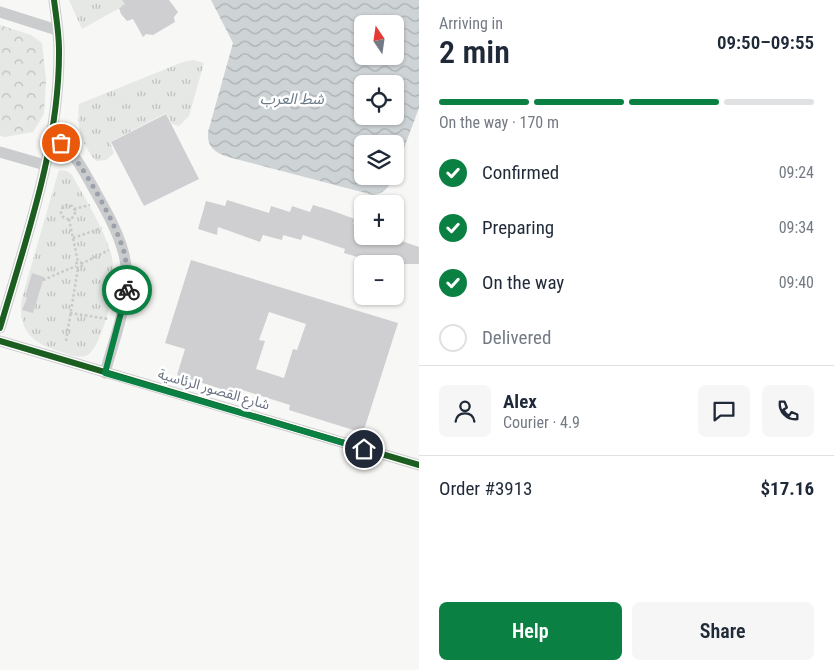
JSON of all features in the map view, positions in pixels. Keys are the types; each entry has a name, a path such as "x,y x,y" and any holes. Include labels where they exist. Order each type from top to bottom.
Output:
{"street":[{"path":"0,328 38,199 56,106 59,48 54,0"},
{"path":"0,12 57,30"},
{"path":"50,139 61,143 75,157 113,224 127,268 126,293 105,373"},
{"path":"0,152 45,165"},
{"name":"شارع القصور الرئاسية","path":"0,341 419,465"}],"path":[{"path":"68,204 75,210 74,215 69,219 63,217 60,211 62,207 68,204"},
{"path":"66,341 78,262 69,219"},
{"path":"73,238 113,224"},
{"path":"43,280 81,266 81,264 121,245"},
{"path":"70,313 119,321"}],"green space":[{"path":"69,0 122,0 125,5 82,29"},
{"path":"0,25 31,35 42,43 46,80 44,114 33,132 5,137 0,136"},
{"path":"193,60 204,63 189,116 179,126 172,124 166,113 110,142 114,153 106,160 96,161 86,147 79,128 79,104 183,62"},
{"path":"60,170 67,171 72,175 89,205 105,236 113,266 113,292 104,326 92,351 88,355 81,357 52,349 35,340 29,334 22,319 22,298"}],"water":[{"name":"شط العرب","path":"211,0 419,0 419,108 404,148 404,135 354,135 354,185 389,185 380,193 373,195 228,157 212,148 208,132 233,43"}],"building":[{"path":"122,0 169,0 178,12 174,17 175,22 153,35 146,34 143,37 133,19 127,21 121,14 119,8 125,5"},
{"path":"166,114 199,179 144,206 111,142"},
{"path":"227,200 269,213 271,206 290,212 292,206 310,212 313,205 330,210 354,219 354,245 404,245 404,242 419,247 419,264 404,264 404,255 354,256 344,253 345,249 303,235 301,240 283,235 282,240 263,235 260,242 218,227 217,235 198,229 206,201 225,206"},
{"path":"191,260 398,323 363,433 289,410 290,405 236,388 234,393 177,375 185,349 165,343","holes":["269,312 306,324 297,350 293,349 284,378 256,369 265,341 259,340"]},
{"path":"32,273 44,277 33,313 22,310 27,298 25,297"}],"cycle path":[{"path":"0,328 40,190 54,120 59,49 54,0"},
{"path":"0,341 419,465"}],"way so far":[{"path":"61,143 75,157 113,224 124,252 127,268 127,290"}],"route":[{"path":"127,290 105,373 364,449"}]}
